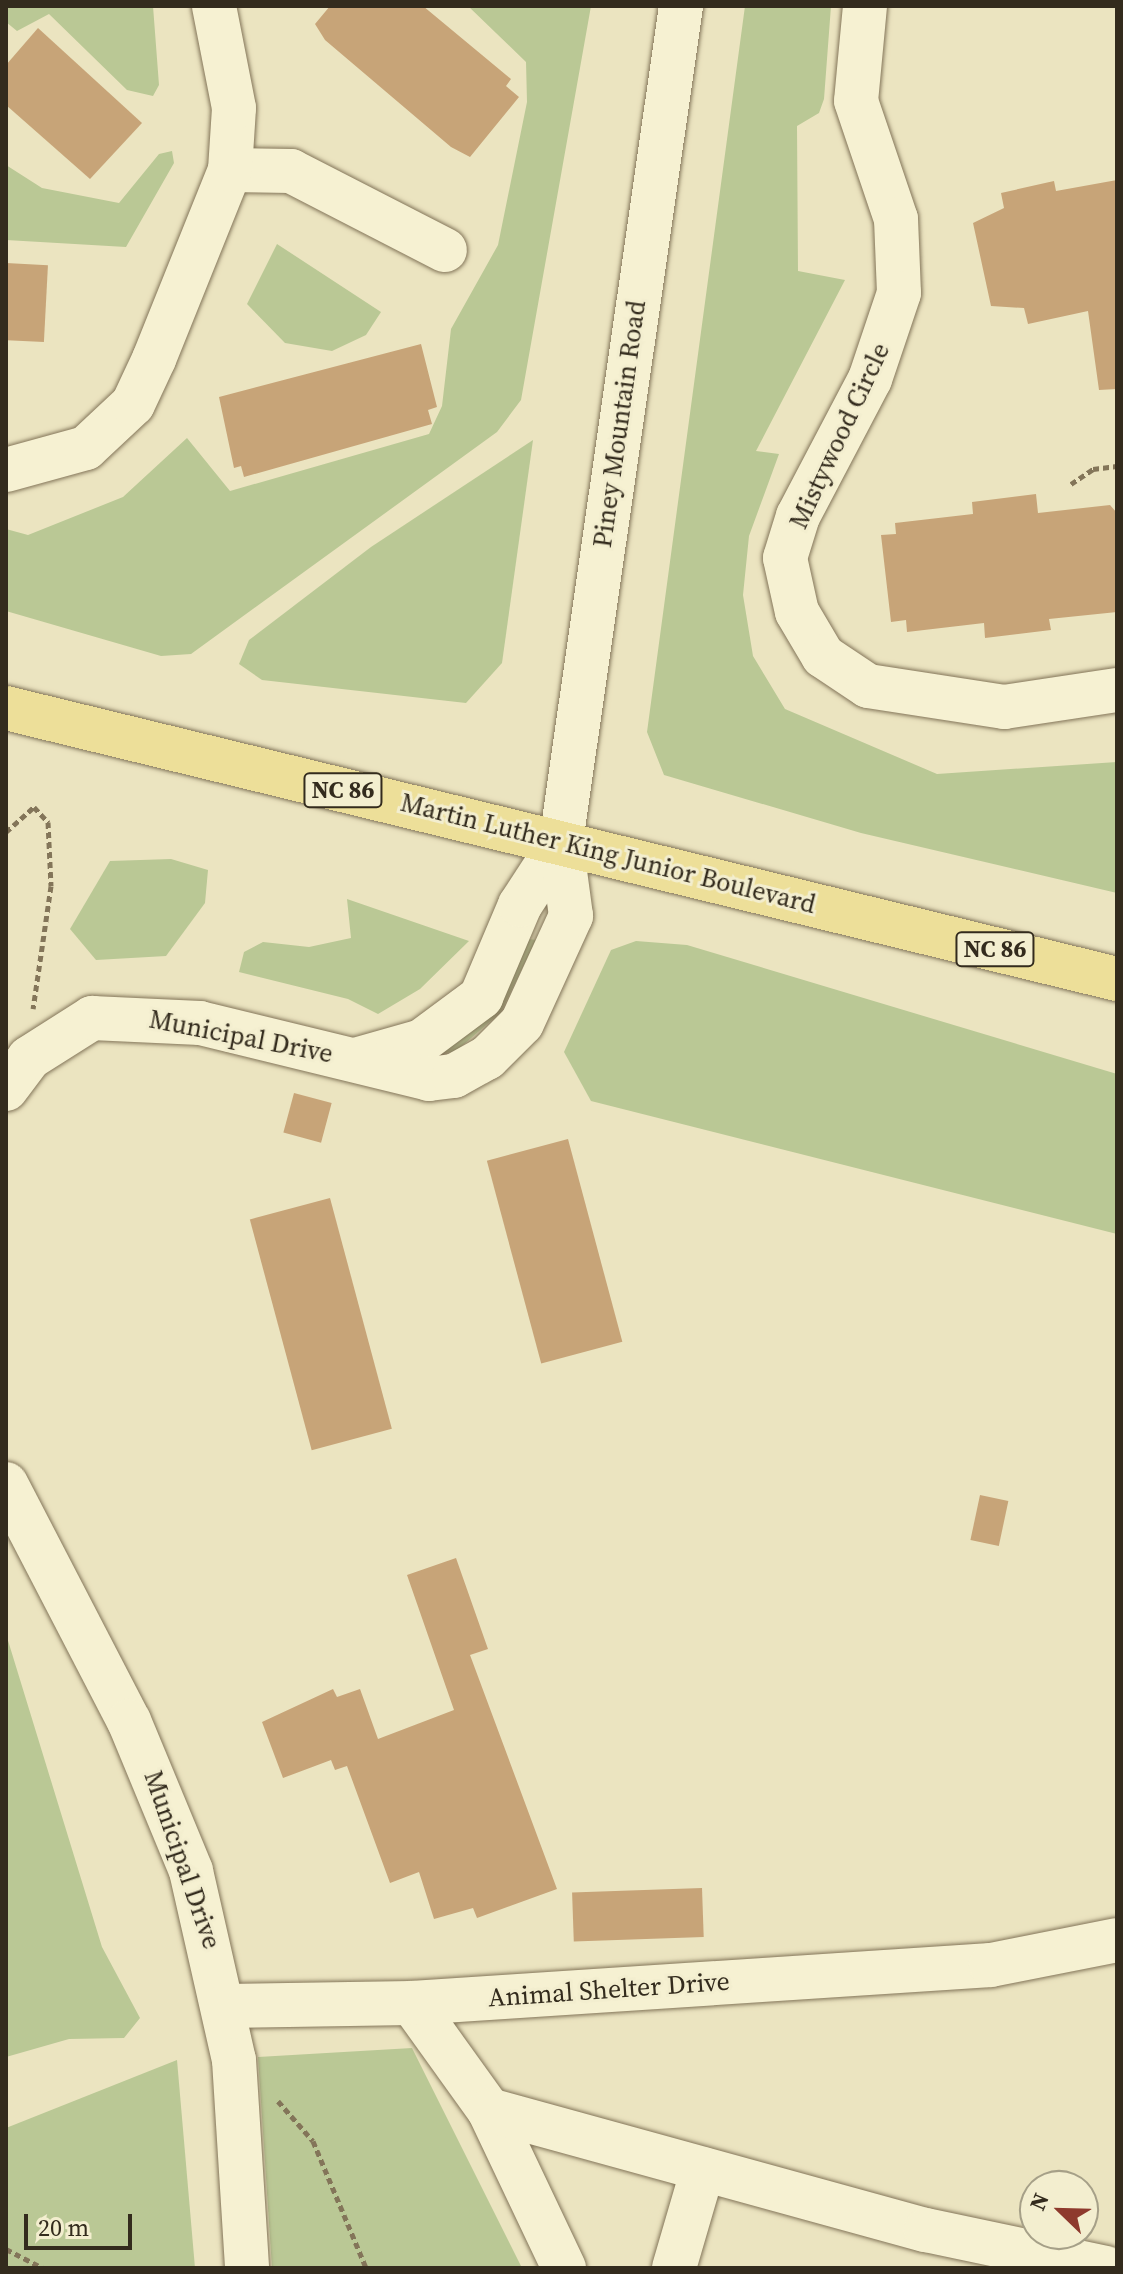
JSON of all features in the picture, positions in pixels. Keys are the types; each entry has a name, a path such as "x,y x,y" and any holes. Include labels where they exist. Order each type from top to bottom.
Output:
{"main road":[{"name":"Martin Luther King Junior Boulevard","path":"6,708 1117,979"}],"street":[{"path":"6,470 86,448 133,404 230,170 234,108 214,6"},
{"name":"Piney Mountain Road","path":"561,842 681,6"},
{"name":"Mistywood Circle","path":"865,6 856,101 896,219 899,293 870,379 798,516 785,558 797,612 823,656 882,689 1004,707 1117,690"},
{"path":"230,170 291,171 445,250"},
{"name":"Municipal Drive","path":"17,1073 92,1018 132,1016 359,1059 429,1079 454,1076 487,1058 522,1023 571,916 561,842"},
{"name":"Municipal Drive","path":"6,1484 157,1782 191,1871 226,2006 234,2060 247,2268"},
{"name":"Animal Shelter Drive","path":"226,2006 412,2003 991,1965 1117,1940"},
{"path":"412,2003 489,2110 564,2268"},
{"path":"489,2110 926,2230 1106,2268"},
{"path":"674,2268 703,2169"}],"path":[{"path":"1071,484 1093,469 1117,466"},
{"path":"6,832 34,807 48,822 51,886 17,1073"},
{"path":"234,2060 313,2141 366,2268"},
{"path":"8,2247 43,2268"}],"green space":[{"path":"6,6 153,6 159,85 153,96 127,90 49,14 17,31 6,22"},
{"path":"468,6 591,6 521,400 497,432 191,654 161,656 6,611 6,529 28,535 123,497 187,438 230,491 429,434 442,406 451,329 498,245 527,102 526,62"},
{"path":"745,6 831,6 824,99 819,113 797,126 798,271 845,280 756,451 779,454 749,536 743,595 753,656 785,709 937,774 1117,762 1117,893 861,833 664,775 647,732"},
{"path":"172,151 174,163 126,247 6,240 6,165 42,188 119,203 159,154"},
{"path":"277,244 381,312 366,335 332,351 285,343 247,304"},
{"path":"533,440 502,663 466,703 262,680 239,664 249,640 371,547"},
{"path":"171,859 208,870 205,903 166,956 96,960 70,929 110,861"},
{"path":"347,899 469,941 420,989 378,1014 348,999 239,972 244,952 263,942 309,947 351,938"},
{"path":"529,939 536,940 501,1012 455,1052 425,1054"},
{"path":"636,941 687,945 1117,1074 1117,1234 591,1101 564,1052 611,950"},
{"path":"6,1634 102,1947 140,2018 124,2038 69,2039 6,2057"},
{"path":"412,2048 522,2268 272,2268 258,2057"},
{"path":"177,2060 195,2268 6,2268 6,2128"}],"building":[{"path":"330,6 423,6 511,79 506,86 519,97 470,157 451,147 325,40 315,24"},
{"path":"38,28 142,123 90,179 6,105 6,65"},
{"path":"1117,180 1117,389 1099,390 1088,311 1028,324 1024,308 991,306 973,223 1004,208 1001,193 1054,181 1056,191"},
{"path":"6,263 48,265 44,342 6,340"},
{"path":"421,344 437,407 428,410 432,424 244,477 241,466 234,468 219,397"},
{"path":"1036,494 1038,513 1110,505 1117,513 1117,612 1049,619 1051,630 985,638 984,623 907,632 906,620 891,622 881,535 896,534 895,523 973,514 972,502"},
{"path":"294,1093 332,1103 321,1143 283,1133"},
{"path":"568,1139 622,1342 541,1364 487,1161"},
{"path":"330,1198 392,1429 312,1450 250,1219"},
{"path":"980,1495 1008,1501 999,1546 970,1540"},
{"path":"456,1558 488,1649 470,1655 557,1889 477,1918 473,1908 434,1919 419,1872 390,1883 347,1766 335,1770 331,1760 283,1778 262,1722 333,1689 337,1697 360,1689 378,1739 454,1710 407,1575"},
{"path":"702,1888 704,1937 574,1942 572,1893"}]}
